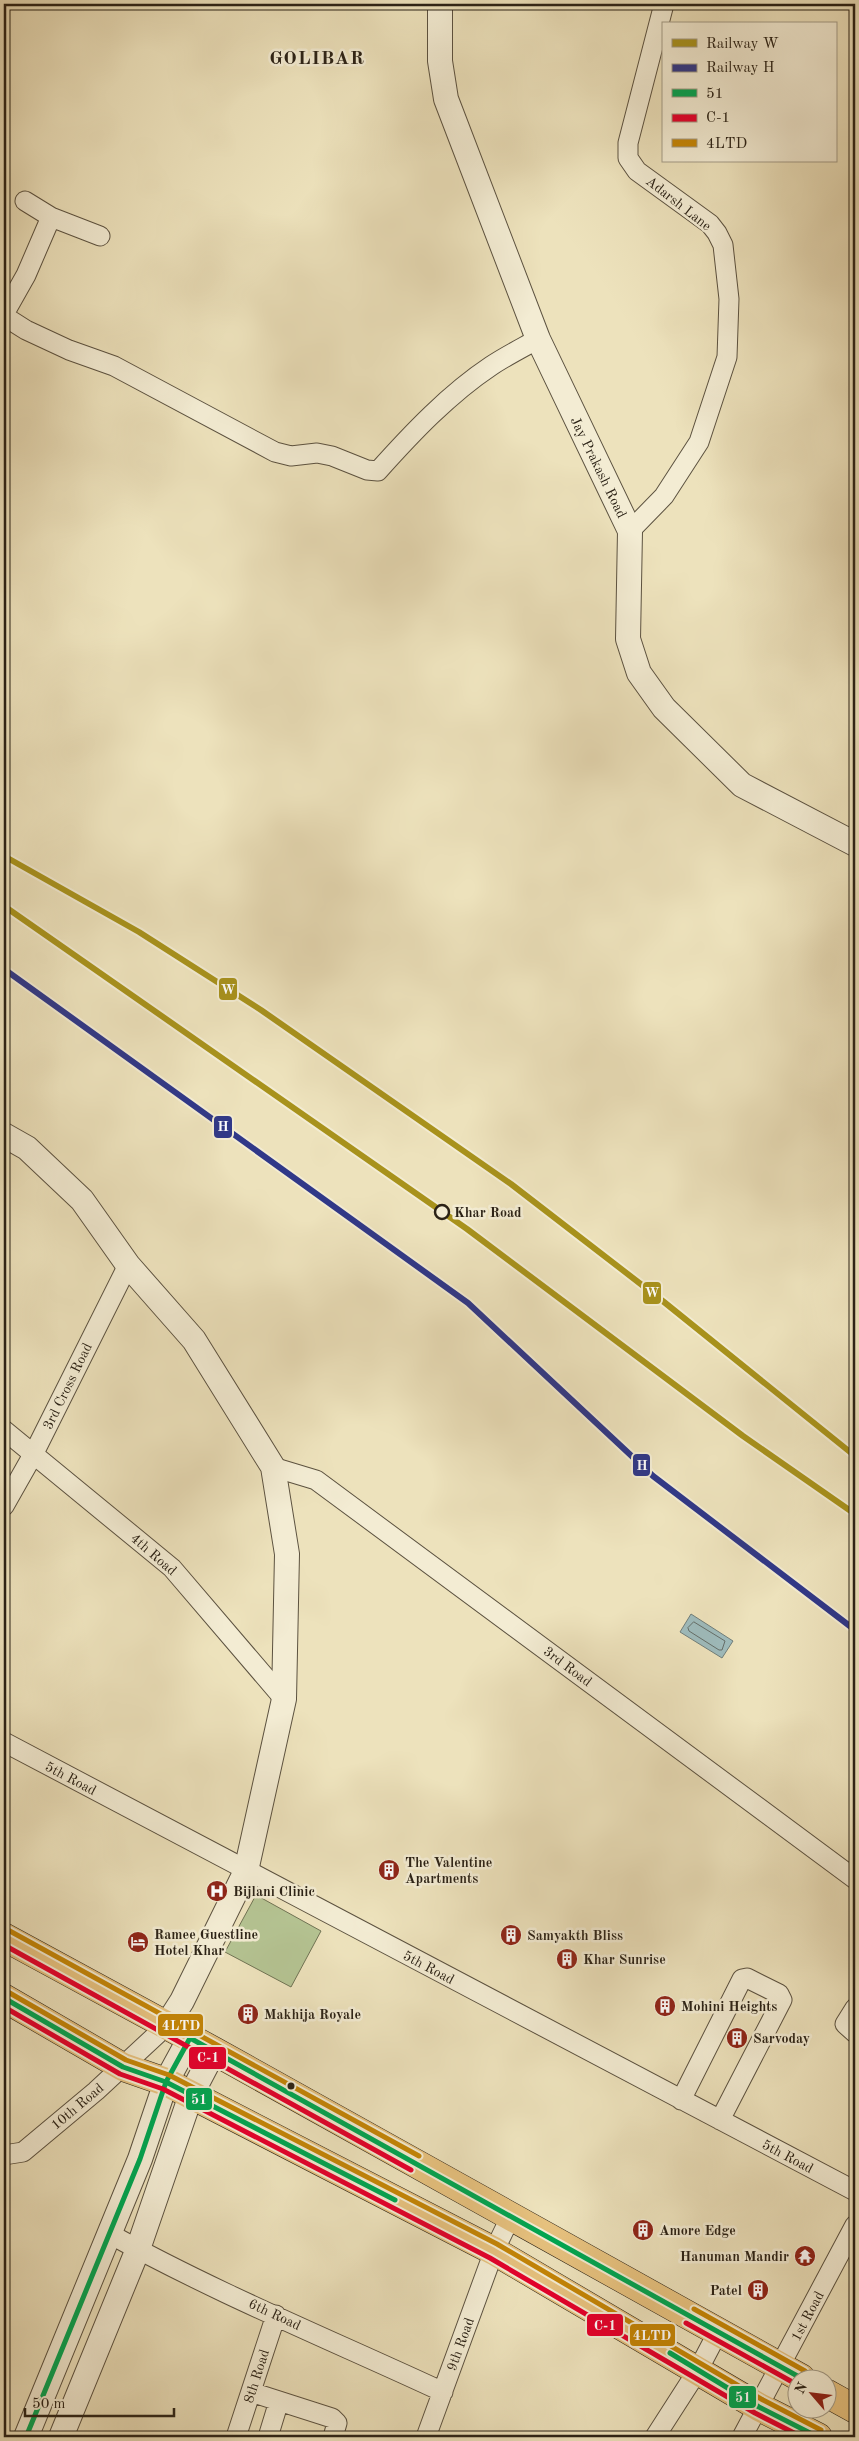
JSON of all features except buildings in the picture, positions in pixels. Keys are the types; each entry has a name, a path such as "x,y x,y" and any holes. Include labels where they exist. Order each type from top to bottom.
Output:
{"main road":[{"path":"4,1937 214,2051 786,2370"},
{"path":"4,1998 123,2067 166,2082 494,2251 759,2407 818,2437"},
{"path":"836,2398 855,2409"}],"street":[{"name":"Jay Prakash Road","path":"440,4 440,61 446,99 538,339 630,531 628,639 638,673 664,708 742,785 855,844"},
{"name":"Adarsh Lane","path":"630,531 664,496 699,442 727,357 729,299 723,245 710,224 638,171 628,158 628,143 664,4"},
{"path":"25,201 51,217 100,236"},
{"path":"51,217 26,275 4,315 34,334 114,366 275,452 291,456 317,452 378,471 415,431 483,372 538,339"},
{"path":"4,1135 27,1148 82,1200 128,1265 194,1340 273,1467 287,1554 284,1700 246,1871 182,2001 178,2032 166,2082 140,2159 108,2233 26,2437"},
{"name":"3rd Cross Road","path":"4,1506 34,1453 128,1265"},
{"name":"4th Road","path":"4,1430 172,1568 284,1700"},
{"name":"3rd Road","path":"273,1467 316,1480 855,1879"},
{"name":"5th Road","path":"4,1742 855,2191"},
{"path":"681,2100 742,1979 747,1978 779,1994 782,2000 720,2120"},
{"path":"855,2008 845,2024 855,2033"},
{"name":"10th Road","path":"4,2155 22,2152 123,2067 178,2032"},
{"path":"61,2437 138,2249 191,2095 214,2051"},
{"name":"9th Road","path":"426,2437 494,2251 511,2216"},
{"name":"1st Road","path":"793,2368 855,2225"},
{"name":"6th Road","path":"108,2233 138,2249 443,2392"},
{"name":"8th Road","path":"236,2437 276,2314"},
{"path":"655,2437 698,2370 718,2332"},
{"name":"1st Road","path":"742,2437 759,2407 786,2378"},
{"path":"251,2392 332,2418 337,2423 333,2437"},
{"path":"268,2437 279,2401"}],"green space":[{"path":"256,1895 321,1931 291,1987 225,1952"}],"water":[{"path":"691,1614 733,1641 722,1658 680,1632"}],"rail line":[{"name":"W","path":"4,856 139,932 261,1010 511,1184 664,1302 855,1456"},
{"name":"W","path":"4,906 467,1229 743,1436 855,1514"},
{"name":"H","path":"4,969 468,1303 653,1476 855,1630"}],"transit line":[{"name":"4LTD","path":"8,1930 419,2156"},
{"name":"C-1","path":"4,1945 411,2170"},
{"name":"4LTD","path":"8,1992 126,2060 169,2075 497,2244 763,2400 821,2430"},
{"name":"51","path":"4,1998 123,2067 166,2082 395,2200"},
{"name":"C-1","path":"4,2007 120,2074 163,2089 490,2258 755,2413 802,2437"},
{"name":"51","path":"26,2437 140,2159 166,2082 190,2038 786,2370"},
{"name":"4LTD","path":"694,2309 800,2368"},
{"name":"C-1","path":"686,2323 786,2378"},
{"name":"51","path":"670,2353 759,2407 818,2437"}],"place":[{"name":"Khar Road","path":"442,1212"},
{"name":"The Valentine Apartments","path":"389,1870"},
{"name":"Bijlani Clinic","path":"217,1891"},
{"name":"Samyakth Bliss","path":"511,1935"},
{"name":"Ramee Guestline Hotel Khar","path":"138,1942"},
{"name":"Khar Sunrise","path":"567,1959"},
{"name":"Mohini Heights","path":"665,2006"},
{"name":"Makhija Royale","path":"248,2014"},
{"name":"Sarvoday","path":"737,2038"},
{"name":"Amore Edge","path":"643,2230"},
{"name":"Hanuman Mandir","path":"805,2256"},
{"name":"Patel","path":"758,2290"}],"district":[{"name":"GOLIBAR","path":"317,57"}]}
